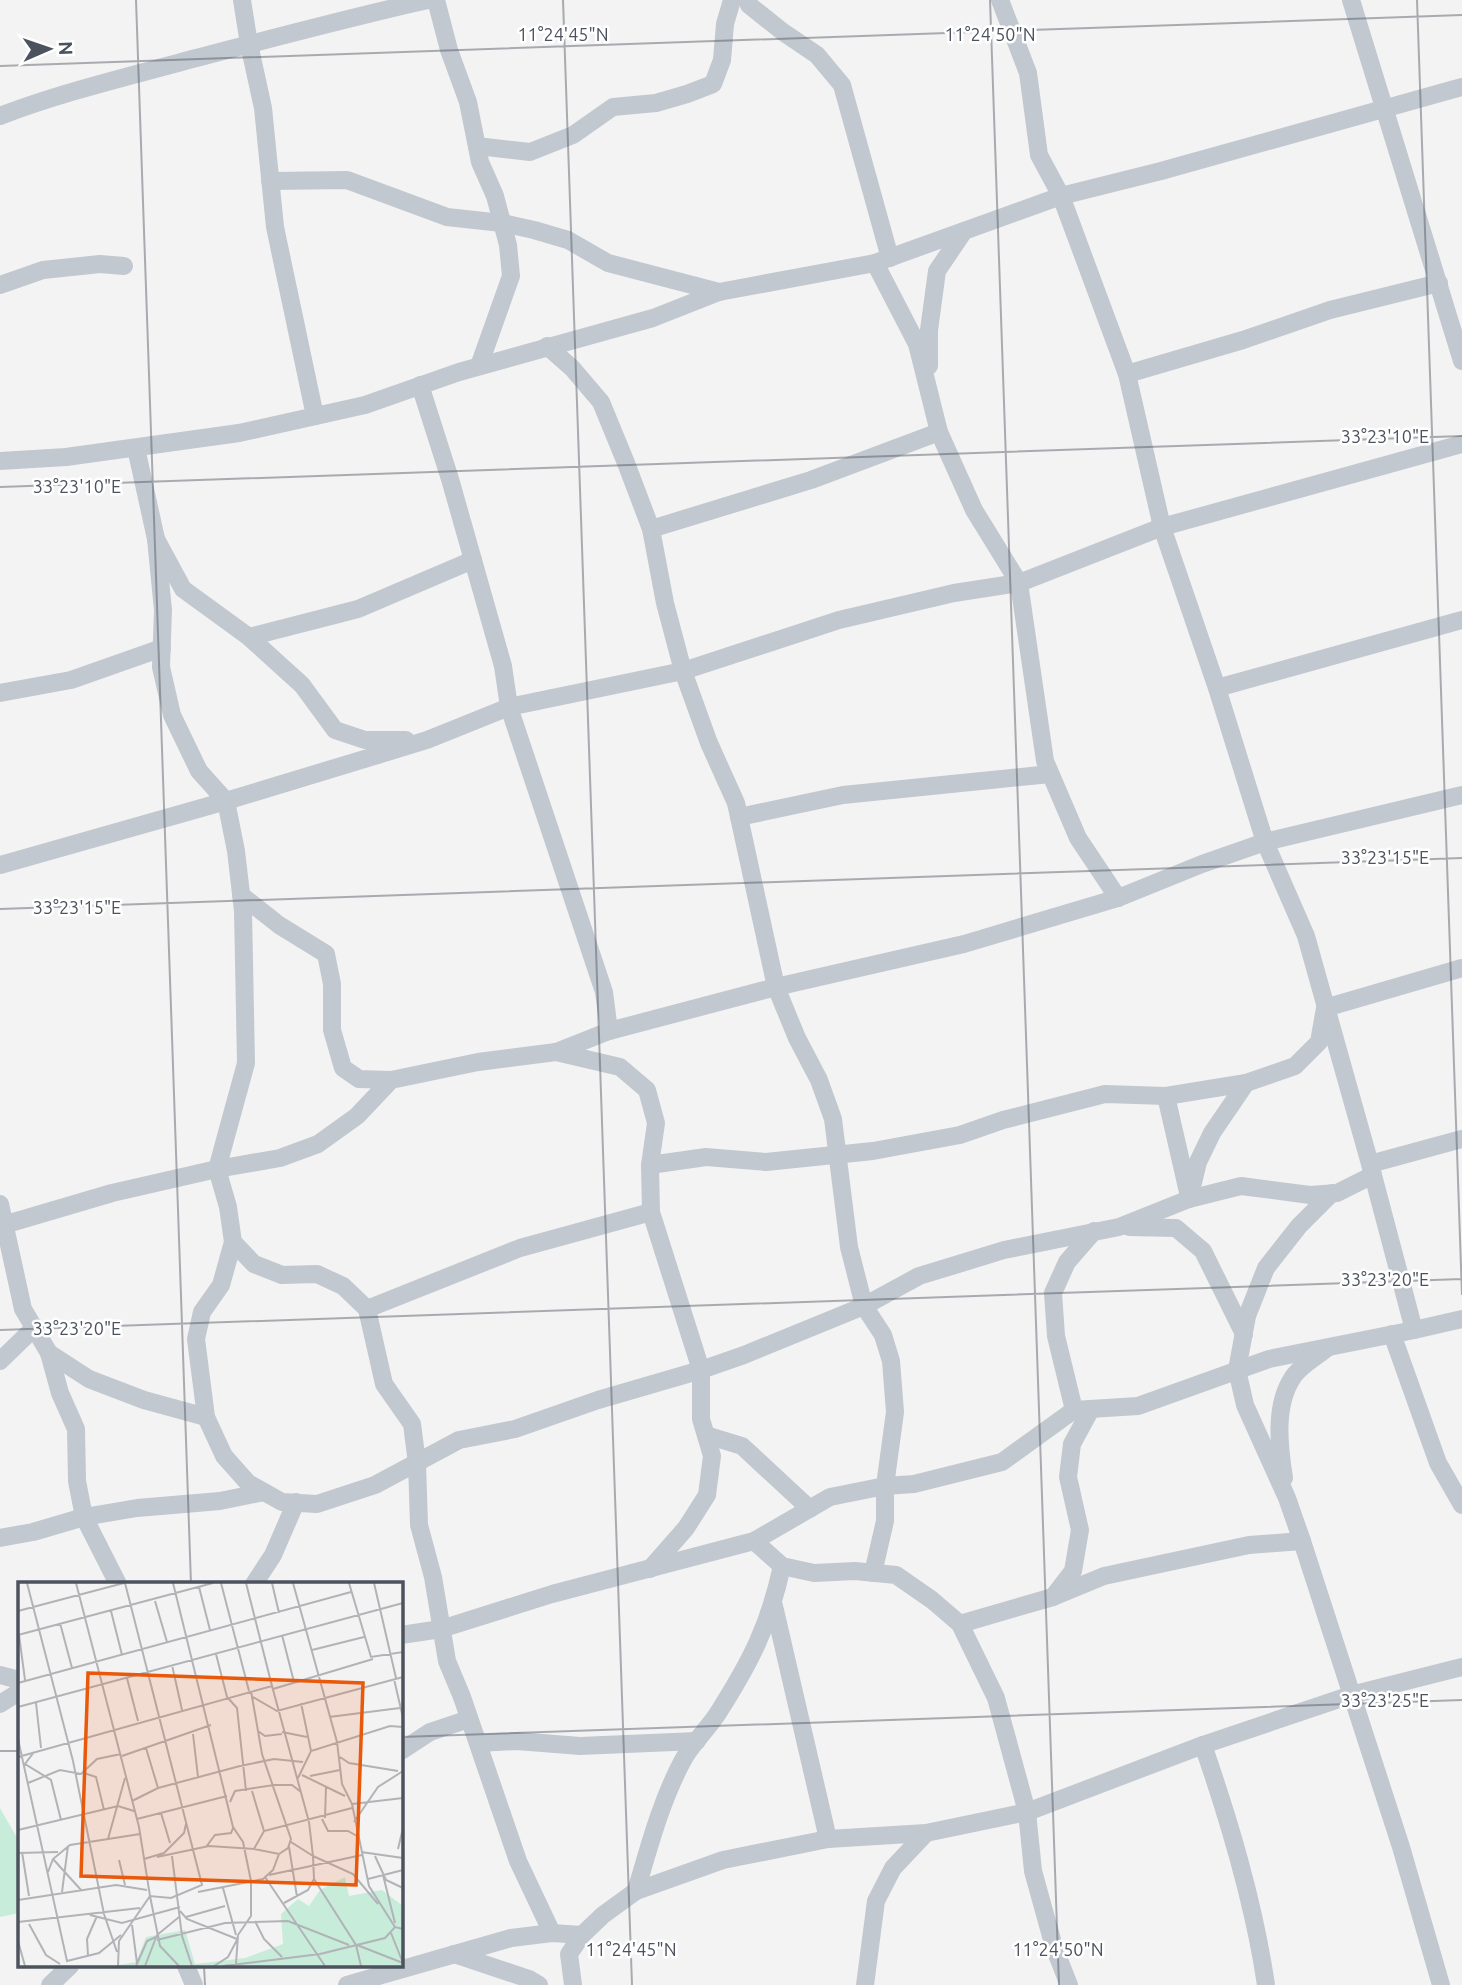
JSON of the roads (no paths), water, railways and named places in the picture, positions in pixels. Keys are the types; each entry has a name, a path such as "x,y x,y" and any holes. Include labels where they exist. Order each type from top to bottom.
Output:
{"street":[{"path":"242,0 263,108 270,181 284,275 316,416"},
{"path":"0,116 40,100 428,0"},
{"path":"436,0 449,50 468,102 480,163 495,196 508,245 511,276 480,366"},
{"path":"477,146 530,152 573,135 613,107 656,103 713,84 722,60 725,24 732,0"},
{"path":"747,0 783,32 817,55 842,85 883,261 916,344 939,432 974,510 1019,583 1045,761 1078,838 1118,898"},
{"path":"1000,0 1028,73 1040,155 1061,196 1127,374 1162,527 1217,688 1265,842 1306,936 1414,1330"},
{"path":"1350,0 1462,362"},
{"path":"0,461 66,457 239,433 365,405 480,366 653,318 719,292 883,261 1061,196 1161,172 1462,87"},
{"path":"270,181 347,180 447,217 502,223 568,240 608,263 719,292"},
{"path":"929,390 929,330 937,271 964,231"},
{"path":"0,285 43,270 100,264 124,266"},
{"path":"1127,374 1243,340 1330,310 1439,282"},
{"path":"547,346 572,368 601,402 651,529 664,603 683,671 709,743 736,803 776,987 797,1038 819,1080 833,1119 849,1247 864,1306 883,1335 891,1361 895,1412 885,1486 885,1521 873,1573"},
{"path":"420,385 503,666 509,707 604,992 609,1031"},
{"path":"651,529 811,480 939,432"},
{"path":"0,865 427,740 509,707 683,671 839,620 954,593 1019,583 1162,527 1462,444"},
{"path":"136,448 156,539 163,610 161,667 172,715 199,771 226,801 241,895 246,1063 217,1170 228,1207 233,1242 221,1285 202,1312 196,1339 206,1417 225,1456 248,1483 282,1502 317,1504 375,1485 458,1440 515,1429 598,1400 701,1370 864,1306 919,1276 1004,1250 1119,1227 1176,1228 1203,1251 1244,1334"},
{"path":"156,539 183,589 249,637 302,685 335,730 365,740 427,740"},
{"path":"249,637 358,609 473,560"},
{"path":"1217,688 1462,620"},
{"path":"0,693 71,680 162,648"},
{"path":"739,817 844,795 1050,774"},
{"path":"241,895 279,925 326,954 332,984 332,1030 343,1068 359,1079 391,1080 478,1062 556,1052 609,1031 776,987 964,944 1118,898 1265,842 1462,795"},
{"path":"1325,1008 1462,968"},
{"path":"650,1165 706,1157 766,1161 873,1152 960,1135 1003,1120 1105,1094 1166,1096 1246,1083 1295,1066 1319,1042 1325,1008"},
{"path":"556,1052 620,1068 647,1090 656,1123 650,1165 651,1212 701,1370 701,1419 712,1457 707,1496 686,1528 650,1569"},
{"path":"2,1226 112,1194 280,1158 318,1144 356,1116 391,1080"},
{"path":"1189,1199 1198,1162 1212,1133 1246,1083"},
{"path":"1166,1096 1189,1199"},
{"path":"1441,1985 1401,1847 1302,1541 1287,1498 1245,1405 1237,1370 1247,1315 1266,1268 1299,1226 1332,1193 1372,1169 1462,1139"},
{"path":"1119,1227 1189,1199 1241,1186 1310,1195 1332,1193"},
{"path":"0,1204 2,1226 23,1309 49,1353 60,1393 76,1429 78,1481 84,1517 117,1582"},
{"path":"367,1309 520,1248 651,1212"},
{"path":"1053,1597 1073,1571 1080,1530 1068,1477 1072,1444 1083,1410 1056,1336 1053,1293 1067,1262 1094,1231"},
{"path":"233,1242 254,1264 282,1275 317,1274 343,1286 367,1309 384,1384 412,1424 417,1463 419,1525 433,1577 447,1661 478,1743 517,1861 552,1933"},
{"path":"402,1635 441,1629 552,1594 754,1541 830,1497 885,1486 914,1484 1002,1462 1083,1410 1138,1406 1269,1359 1462,1319"},
{"path":"0,1361 34,1328"},
{"path":"1392,1334 1438,1463 1455,1480 1462,1505"},
{"path":"1287,1498 1279,1448 1281,1407 1293,1376 1330,1345"},
{"path":"49,1353 89,1379 144,1401 206,1417"},
{"path":"706,1436 742,1446 810,1510"},
{"path":"0,1538 33,1532 84,1517 137,1508 220,1501 264,1492"},
{"path":"255,1582 273,1555 296,1502"},
{"path":"754,1541 782,1566 814,1573 855,1571 896,1575 960,1624 996,1698 1027,1812 1033,1871 1054,1947 1069,1985"},
{"path":"960,1624 1053,1597 1104,1576 1249,1545 1302,1541"},
{"path":"636,1891 654,1829 684,1758 717,1715 757,1649 774,1606 782,1566"},
{"path":"774,1606 828,1839"},
{"path":"573,1985 569,1954 603,1915 636,1891 723,1860 828,1839 926,1833 1027,1812 1203,1745 1351,1695 1462,1667"},
{"path":"0,1675 18,1681"},
{"path":"0,1704 18,1693"},
{"path":"402,1750 430,1732 469,1718"},
{"path":"478,1743 517,1741 580,1746 697,1741"},
{"path":"1203,1745 1225,1808 1246,1884 1266,1985"},
{"path":"865,1985 876,1901 893,1868 926,1833"},
{"path":"349,1984 511,1938 552,1933 582,1936"},
{"path":"454,1955 529,1979 539,1985"},
{"path":"50,1985 68,1968"},
{"path":"187,1968 194,1985"},
{"path":"349,1984 361,1968"}]}
